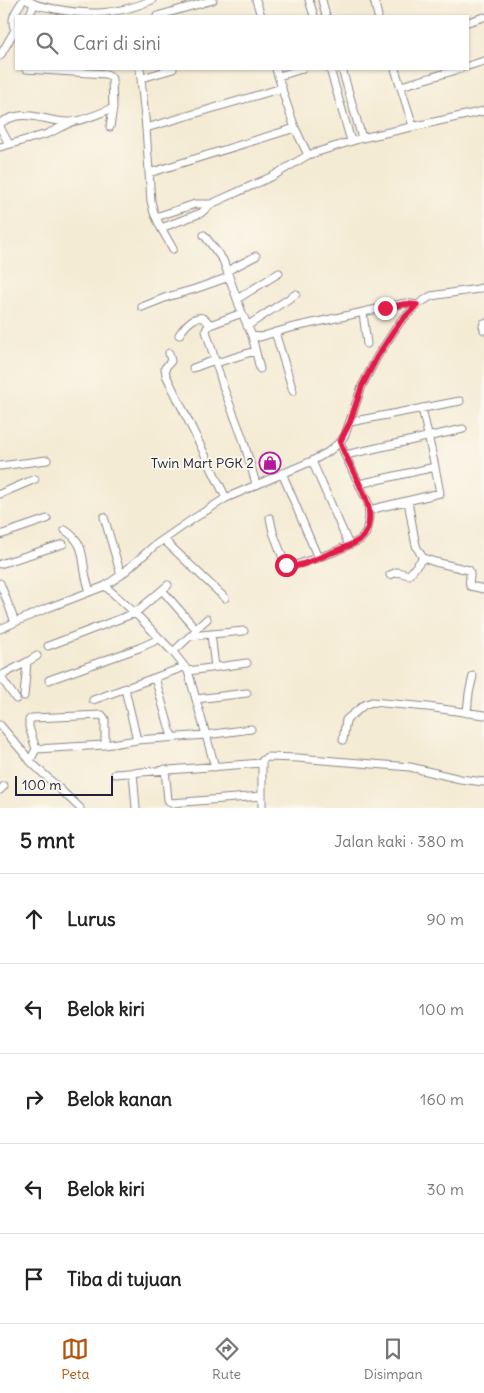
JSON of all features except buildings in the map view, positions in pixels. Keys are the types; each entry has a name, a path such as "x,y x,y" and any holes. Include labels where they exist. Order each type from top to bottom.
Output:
{"street":[{"path":"0,56 15,30 12,24 13,18 23,0"},
{"path":"27,0 34,5 77,13 126,10 152,0"},
{"path":"161,15 214,0"},
{"path":"256,0 261,15"},
{"path":"314,15 309,1 317,0"},
{"path":"322,0 326,15"},
{"path":"374,0 378,15"},
{"path":"29,15 34,5"},
{"path":"469,22 484,17"},
{"path":"469,66 484,62"},
{"path":"42,70 106,74 110,76 112,79 113,108 110,127"},
{"path":"140,70 152,200 156,217 173,249"},
{"path":"142,78 170,70"},
{"path":"294,70 278,72 295,128 308,156"},
{"path":"330,70 351,141"},
{"path":"342,70 362,138"},
{"path":"395,70 412,126"},
{"path":"401,86 457,70"},
{"path":"146,128 282,88"},
{"path":"0,147 47,134 70,122 113,108"},
{"path":"161,228 201,213 211,204 272,176 308,156 362,138 484,111"},
{"path":"9,144 0,124 13,116 22,115 70,122"},
{"path":"149,173 295,128"},
{"path":"156,217 195,204 211,204"},
{"path":"204,235 221,257 252,336 260,369"},
{"path":"142,307 167,297 210,285 256,256"},
{"path":"237,299 278,273"},
{"path":"0,629 105,586 122,575 143,555 226,498 328,452 340,442 350,422 362,386 377,357 400,322 417,305 431,296 484,287"},
{"path":"247,326 296,294"},
{"path":"252,336 260,337 275,332 405,304 417,305"},
{"path":"242,313 210,325 206,331 224,389 243,439 256,484"},
{"path":"363,313 367,344"},
{"path":"180,335 188,324 196,318 206,319 210,325"},
{"path":"484,324 484,330"},
{"path":"275,332 293,391"},
{"path":"193,368 255,351"},
{"path":"169,353 171,361 165,368 166,375 226,498"},
{"path":"350,422 460,401"},
{"path":"369,510 440,493 422,408"},
{"path":"345,455 463,429"},
{"path":"270,518 272,532 286,565 293,567 360,540 366,533 368,503 340,442"},
{"path":"0,466 47,460"},
{"path":"312,460 349,545"},
{"path":"359,484 435,467"},
{"path":"282,473 318,558"},
{"path":"0,494 35,479"},
{"path":"408,501 415,541 424,558 469,570 470,586 484,589"},
{"path":"104,517 122,575"},
{"path":"0,534 47,519"},
{"path":"65,530 76,539 82,552 90,592"},
{"path":"164,540 225,598"},
{"path":"0,564 63,544"},
{"path":"390,575 398,572 409,575 424,558"},
{"path":"0,583 15,622"},
{"path":"105,586 135,613 173,652 186,669 214,767"},
{"path":"48,646 135,613 165,587 194,632"},
{"path":"173,652 207,619"},
{"path":"194,632 211,634 244,631"},
{"path":"211,634 215,667"},
{"path":"49,680 159,639"},
{"path":"16,699 0,676 37,656"},
{"path":"24,696 27,662"},
{"path":"94,700 186,669 247,664"},
{"path":"467,713 474,676"},
{"path":"155,678 172,737"},
{"path":"125,689 136,740"},
{"path":"196,699 247,693"},
{"path":"343,740 346,720 364,705 372,702 484,715"},
{"path":"30,760 36,749 29,727 29,720 32,718 102,715 105,719 105,745"},
{"path":"0,725 30,760 79,807"},
{"path":"36,749 105,745 136,740 251,730"},
{"path":"262,808 262,763 267,757 410,767 460,779 484,782"},
{"path":"115,774 262,763"},
{"path":"165,769 168,800 171,804 262,796"},
{"path":"133,772 136,808"},
{"path":"68,808 79,807"}],"place":[{"name":"Twin Mart PGK 2","path":"270,463"}],"route":[{"path":"286,565 293,567 334,552 360,540 366,533 369,517 368,503 340,442 345,435 362,386 377,357 400,322 417,305 405,304 385,308"}]}
